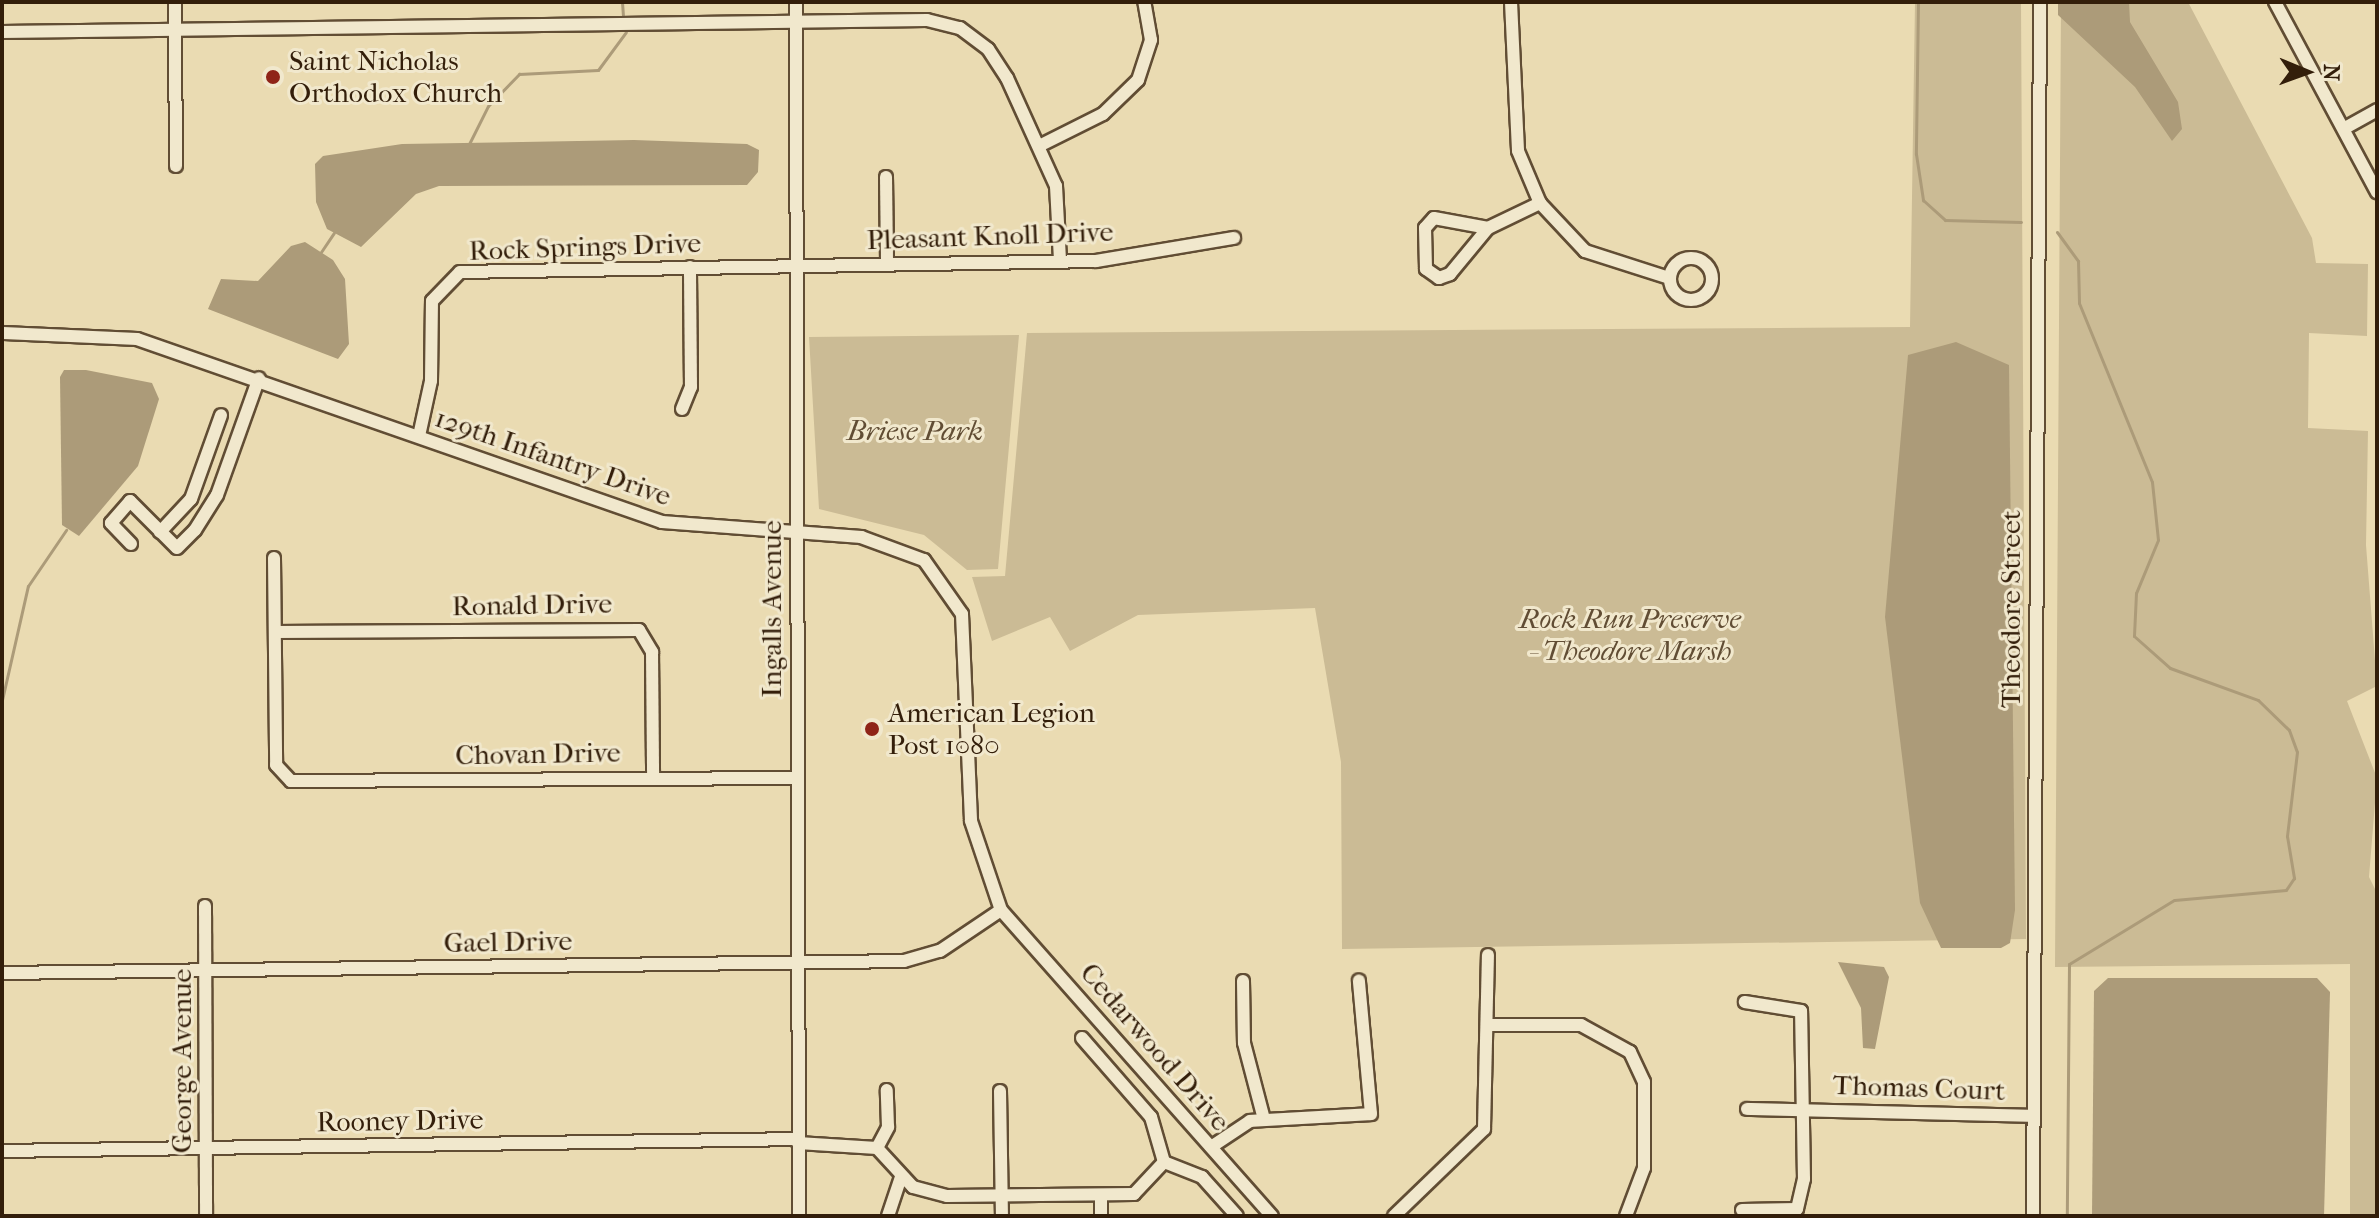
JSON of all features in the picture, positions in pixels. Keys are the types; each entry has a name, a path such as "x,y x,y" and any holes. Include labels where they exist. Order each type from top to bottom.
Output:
{"street":[{"path":"175,2 176,166"},
{"name":"Ingalls Avenue","path":"796,2 793,266 799,1216"},
{"path":"1041,145 1103,114 1138,80 1151,40 1144,2"},
{"path":"1511,2 1518,151 1540,203 1585,251 1669,278"},
{"name":"Theodore Street","path":"2033,1216 2040,2"},
{"path":"2275,2 2377,192"},
{"path":"2,32 927,20 960,28 988,49 1041,145 1056,186 1060,261"},
{"path":"2345,128 2377,110"},
{"path":"886,177 887,263"},
{"path":"1488,228 1434,218 1425,228 1426,269 1439,278 1450,274 1488,228 1540,203"},
{"name":"Pleasant Knoll Drive","path":"793,266 1060,261 1234,238"},
{"name":"Rock Springs Drive","path":"419,436 431,381 430,314 449,278 480,269 793,266"},
{"path":"682,409 691,387 690,267"},
{"name":"129th Infantry Drive","path":"2,333 137,339 259,378 662,522 795,532 894,546 924,560 947,585 968,644 971,821 1001,910"},
{"path":"131,544 111,523 130,501 177,548 217,495 259,378"},
{"path":"160,532 191,499 221,415"},
{"path":"274,558 275,632"},
{"name":"Ronald Drive","path":"275,632 639,630 652,652 653,776"},
{"name":"Chovan Drive","path":"275,632 276,765 283,775 796,778"},
{"name":"George Avenue","path":"205,906 206,1216"},
{"name":"Gael Drive","path":"2,973 904,961 940,951 1001,910"},
{"name":"Cedarwood Drive","path":"1001,910 1272,1216"},
{"path":"1394,1216 1484,1129 1488,955"},
{"path":"1243,981 1244,1043 1264,1119"},
{"path":"1211,1147 1236,1127 1264,1119 1371,1114 1359,981"},
{"name":"Thomas Court","path":"1742,1210 1803,1203 1801,1011 1745,1002"},
{"path":"1488,1025 1581,1025 1630,1052 1644,1082 1644,1168 1626,1216"},
{"path":"1082,1038 1151,1117 1164,1162"},
{"path":"887,1090 888,1127 877,1148 901,1177 928,1194 1134,1194 1164,1162"},
{"path":"1000,1091 1002,1216"},
{"name":"Thomas Court","path":"1747,1109 2032,1116"},
{"name":"Rooney Drive","path":"2,1151 798,1141 877,1148"},
{"path":"1164,1162 1202,1177 1237,1216"},
{"path":"888,1216 901,1177"},
{"path":"1101,1196 1101,1216"}],"green space":[{"name":"Rock Run Preserve - Theodore Marsh","path":"1915,2 2021,2 2026,939 1342,949 1341,762 1315,608 1138,615 1070,651 1050,617 992,641 972,577 1005,576 1027,333 1910,327"},
{"path":"2061,2 2188,2 2312,238 2316,263 2368,264 2367,336 2309,333 2308,428 2368,431 2366,545 2377,686 2347,701 2377,778 2369,877 2377,893 2377,1216 2350,1216 2350,964 2055,967"},
{"name":"Briese Park","path":"1019,335 998,569 967,570 924,535 819,509 809,337"}],"shaded area":[{"path":"2058,2 2129,2 2130,22 2178,102 2182,129 2172,141 2135,87 2058,15"},
{"path":"634,140 747,144 759,150 758,172 747,185 439,186 416,194 361,247 327,229 316,202 315,164 323,156 402,144"},
{"path":"305,242 333,260 345,279 349,344 338,359 208,309 221,279 258,281 291,246"},
{"path":"1956,342 2009,365 2015,910 2010,943 2001,948 1941,948 1920,903 1885,617 1908,355"},
{"path":"64,370 86,370 152,383 159,399 138,466 79,536 62,525 60,377"},
{"path":"1838,962 1884,967 1889,977 1875,1049 1863,1048 1861,1008"},
{"path":"2108,978 2317,978 2330,992 2324,1216 2092,1216 2094,991"}],"waterway":[{"path":"622,2 623,15"},
{"path":"1918,2 1916,154 1923,200 1945,220 2021,222"},
{"path":"469,144 488,106 519,74 598,70 626,32"},
{"path":"2057,232 2078,261 2079,303 2152,482 2158,540 2136,593 2134,636 2170,668 2258,700 2289,730 2297,752 2287,836 2294,878 2286,890 2174,900 2069,964 2067,1216"},
{"path":"321,252 334,233"},
{"path":"2,700 28,586 66,530"}],"place":[{"name":"Saint Nicholas Orthodox Church","path":"273,77"},
{"name":"American Legion Post 1080","path":"872,729"}]}
